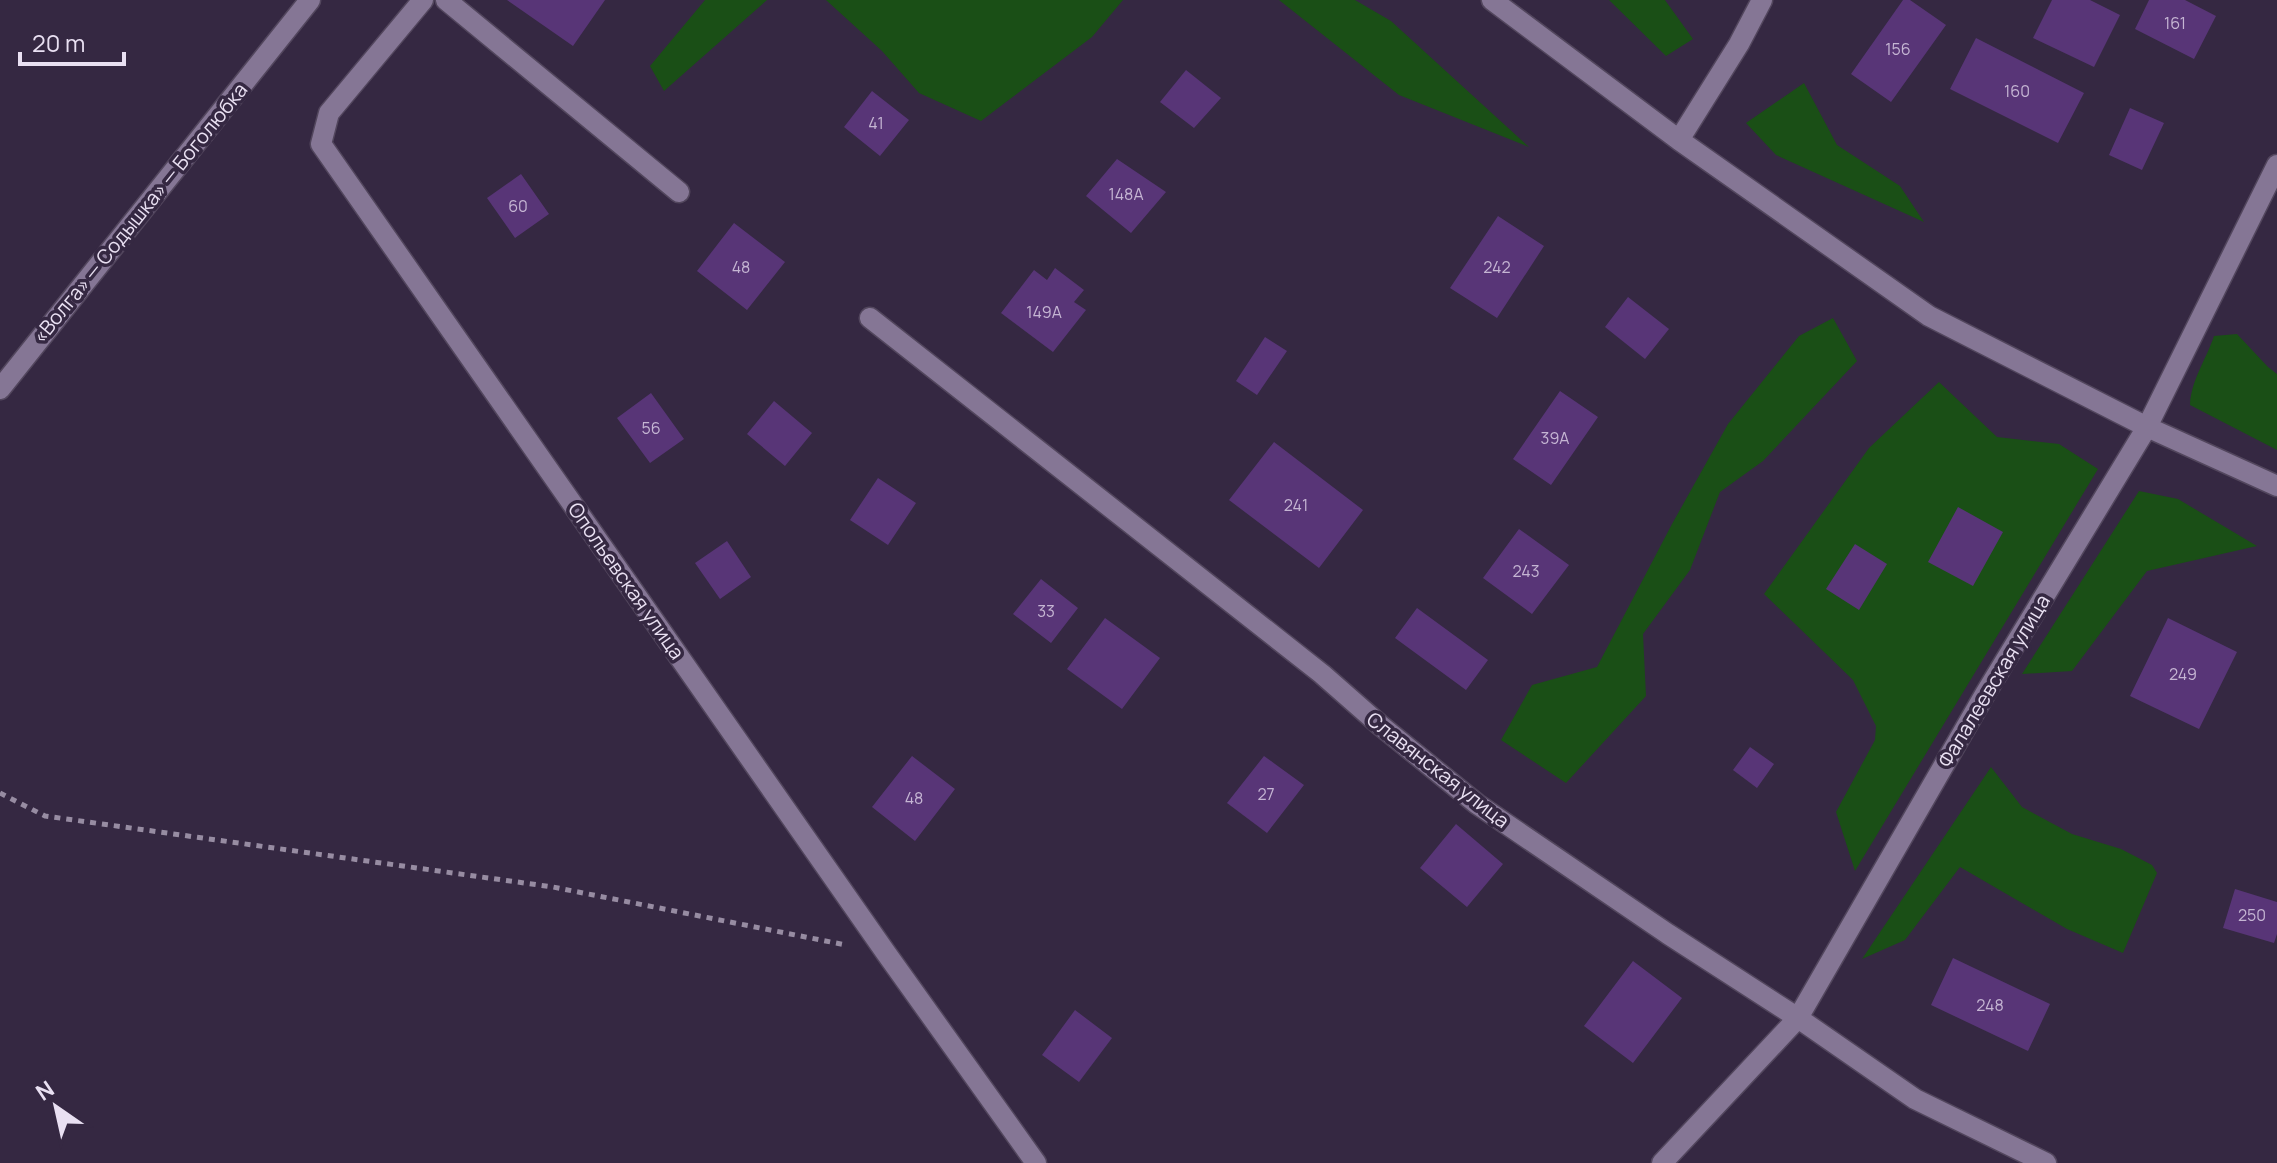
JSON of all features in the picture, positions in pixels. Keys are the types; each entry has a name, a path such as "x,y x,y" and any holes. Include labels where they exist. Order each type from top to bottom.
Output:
{"street":[{"name":"«Волга» — Содышка» — Боголюбка","path":"0,389 310,0"},
{"name":"Опольевская улица","path":"423,0 329,113 321,144 1036,1163"},
{"path":"446,0 679,192"},
{"path":"1492,0 1679,140 1929,316 2147,427 2277,486"},
{"path":"1679,140 1739,44 1762,0"},
{"name":"Фалалеевская улица","path":"1662,1163 1798,1018 1985,694 2147,427 2277,165"},
{"name":"Славянская улица","path":"870,318 1322,674 1477,804 1915,1099 2046,1163"}],"path":[{"path":"0,793 45,816 553,887 886,953"}],"green space":[{"path":"705,0 767,0 664,91 650,66"},
{"path":"826,0 1123,0 1092,37 981,121 919,93 882,51"},
{"path":"1279,0 1355,0 1391,21 1529,147 1399,95"},
{"path":"1609,0 1665,0 1693,39 1666,56"},
{"path":"1804,83 1837,145 1900,186 1924,222 1776,155 1746,123"},
{"path":"1833,318 1857,361 1763,461 1720,492 1690,570 1643,634 1646,696 1566,783 1501,740 1532,685 1597,667 1728,424 1799,336"},
{"path":"2237,334 2277,374 2277,450 2190,405 2196,379 2214,336"},
{"path":"1939,382 1997,437 2059,444 2098,469 1855,871 1836,812 1875,740 1876,726 1853,680 1764,594 1869,448"},
{"path":"2139,491 2178,499 2257,546 2147,571 2072,671 2022,674"},
{"path":"1991,767 2022,807 2072,834 2121,849 2152,865 2157,873 2123,953 2067,929 1960,867 1905,940 1862,959"}],"building":[{"path":"507,0 605,0 573,46"},
{"path":"1903,0 1910,0 1946,25 1891,102 1851,74"},
{"path":"2052,0 2090,0 2120,15 2094,67 2033,38"},
{"path":"2149,0 2185,0 2216,16 2194,59 2135,29"},
{"path":"1976,38 2084,93 2058,143 1950,89"},
{"path":"1186,70 1221,98 1194,128 1160,102"},
{"path":"872,91 909,120 880,156 844,127"},
{"path":"2130,108 2164,123 2142,170 2109,155"},
{"path":"1117,159 1166,192 1131,233 1086,196"},
{"path":"521,174 549,214 515,238 487,198"},
{"path":"1498,216 1544,246 1497,318 1450,288"},
{"path":"734,223 785,262 747,310 697,271"},
{"path":"1055,268 1084,290 1074,302 1086,310 1053,352 1001,313 1034,270 1047,280"},
{"path":"1628,297 1669,329 1645,359 1605,327"},
{"path":"1265,337 1287,351 1257,395 1236,381"},
{"path":"1560,391 1598,417 1551,485 1513,459"},
{"path":"651,393 684,439 650,463 617,418"},
{"path":"774,401 812,433 785,466 747,434"},
{"path":"1274,442 1363,510 1319,568 1229,500"},
{"path":"878,478 916,503 888,545 850,520"},
{"path":"1958,507 2003,532 1973,586 1928,562"},
{"path":"1519,529 1569,565 1532,614 1483,578"},
{"path":"727,541 751,577 720,599 695,563"},
{"path":"1855,544 1887,564 1859,610 1826,589"},
{"path":"1041,579 1078,608 1051,643 1013,614"},
{"path":"1417,608 1488,660 1466,690 1395,638"},
{"path":"1105,618 1160,658 1122,709 1067,669"},
{"path":"2168,618 2237,652 2199,729 2130,696"},
{"path":"1750,747 1774,764 1757,788 1733,770"},
{"path":"912,756 955,789 915,841 872,807"},
{"path":"1264,756 1304,785 1267,833 1227,803"},
{"path":"1456,824 1503,864 1467,907 1420,868"},
{"path":"2235,889 2277,902 2274,943 2223,928"},
{"path":"1953,958 2050,1004 2028,1051 1931,1005"},
{"path":"1633,961 1682,998 1633,1063 1584,1026"},
{"path":"1075,1010 1112,1038 1079,1082 1042,1055"}]}
